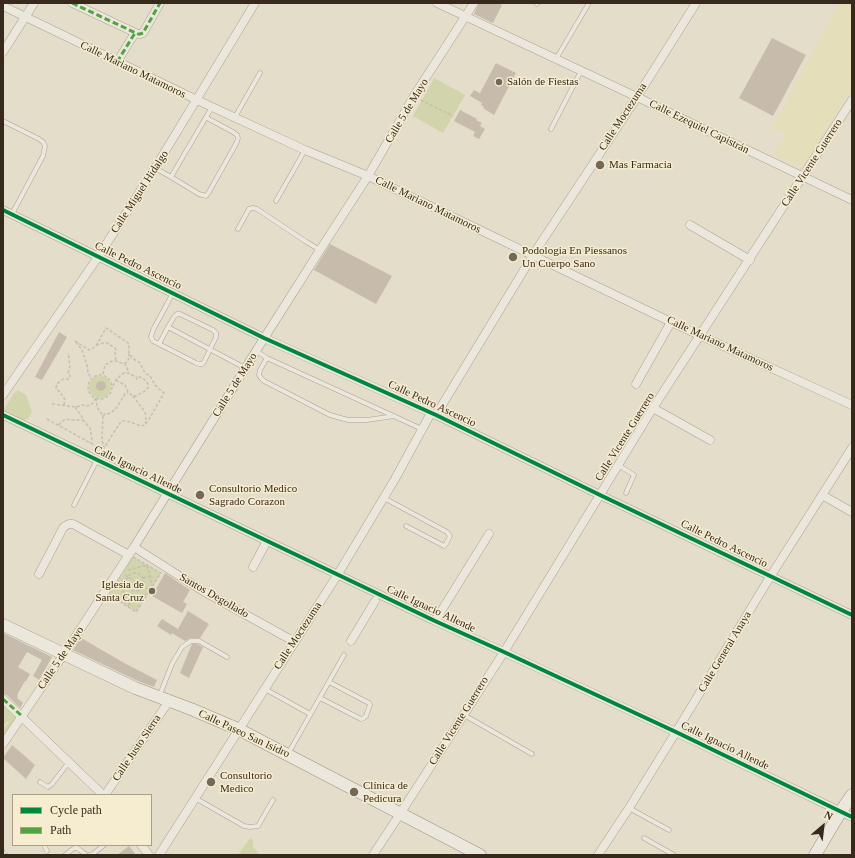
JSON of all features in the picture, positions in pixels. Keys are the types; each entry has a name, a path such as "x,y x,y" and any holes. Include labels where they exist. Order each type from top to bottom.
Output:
{"main road":[{"name":"Calle Paseo San Isidro","path":"3,625 135,688 238,730 480,855"},
{"path":"815,855 846,814 852,795"}],"street":[{"path":"3,52 34,3"},
{"path":"73,3 138,33"},
{"path":"117,62 160,3"},
{"name":"Calle Miguel Hidalgo","path":"3,395 98,257 155,168 255,3"},
{"name":"Calle Ezequiel Capistrán","path":"437,3 582,70 852,200"},
{"name":"Calle 5 de Mayo","path":"3,744 64,654 168,494 245,368 368,176 414,96 474,3"},
{"name":"Calle Moctezuma","path":"159,855 338,574 384,497 422,429 434,414 533,255 637,97 696,3"},
{"name":"Calle Mariano Matamoros","path":"3,6 197,100 305,150 368,176 672,322 852,405"},
{"name":"Calle Vicente Guerrero","path":"373,855 504,652 653,408 852,100"},
{"name":"Calle Pedro Ascencio","path":"3,210 264,338 434,414 770,577 852,615"},
{"path":"690,225 750,260"},
{"path":"636,384 672,322"},
{"path":"653,408 710,440"},
{"name":"Calle Ignacio Allende","path":"3,415 338,574 377,598 435,621 504,652 676,732 846,814"},
{"name":"Calle General Anaya","path":"598,855 629,808 770,577 852,448"},
{"path":"822,495 852,512"},
{"path":"39,574 63,528 69,524 72,524 129,555"},
{"path":"435,621 489,534"},
{"path":"252,567 267,541"},
{"name":"Santos Degollado","path":"134,547 203,591 295,642"},
{"path":"351,641 377,598"},
{"path":"3,699 101,794"},
{"name":"Calle Justo Sierra","path":"101,794 164,699"},
{"path":"143,846 149,855"}],"lane":[{"path":"556,59 589,3"},
{"path":"551,129 582,70"},
{"path":"235,117 260,73"},
{"path":"171,177 213,107"},
{"path":"155,168 203,196 206,196 238,138 233,132 207,118"},
{"path":"3,121 40,139 45,146 43,156 12,215"},
{"path":"276,201 305,150"},
{"path":"238,228 249,208 257,209 320,250"},
{"path":"159,344 174,317 178,314 213,330 216,333 216,337 202,364 196,363 153,341 152,334 173,293"},
{"path":"168,327 245,368"},
{"path":"256,351 267,358 422,429"},
{"path":"267,358 260,370 259,375 264,381 330,415 348,420 367,420 394,416"},
{"path":"74,505 96,460"},
{"path":"618,466 634,475 626,493"},
{"path":"384,497 447,532 450,536 444,546 406,526"},
{"path":"164,699 172,664 182,647 191,641 200,641 227,656"},
{"path":"288,755 344,655"},
{"path":"320,698 361,719 366,716 370,705 369,702 329,682"},
{"path":"264,688 310,714"},
{"path":"463,715 532,754"},
{"path":"40,782 48,787 69,762"},
{"path":"195,798 244,826 250,827 258,826 273,800"},
{"path":"629,808 669,830"},
{"path":"644,838 674,855"},
{"path":"44,846 47,851"},
{"path":"89,855 93,854 103,846"},
{"path":"65,855 74,848 80,850 86,855"}],"path":[{"path":"414,96 453,116"},
{"path":"91,378 88,373 82,350 75,341 89,350 92,350 106,328 127,342 132,358 140,363 145,373 150,376 159,390 164,393 145,425 140,426 127,421 122,421 103,450"},
{"path":"96,345 104,342 115,348 116,361"},
{"path":"124,364 127,362 130,353"},
{"path":"64,405 63,396 56,388 57,384 63,379 69,379 70,375 68,373 70,366 68,354"},
{"path":"102,374 105,365 112,361 116,361 127,366 128,373"},
{"path":"113,386 110,378 102,374 94,375 88,382 88,390 90,394 96,398 100,399 108,397 116,380 124,373 128,373 137,379 139,377 143,378 148,384 148,388 145,391 133,396"},
{"path":"116,380 125,385 128,392 133,396 145,412 145,425"},
{"path":"102,416 111,413 128,392"},
{"path":"52,404 76,407 83,405 87,406 92,404 96,398"},
{"path":"96,398 102,416 103,450"},
{"path":"76,407 82,415 83,420 90,428 92,439 91,444"},
{"path":"59,426 66,418 71,420 83,420"},
{"path":"47,419 103,450"},
{"path":"133,557 161,573 136,612 108,594 122,573 133,557"},
{"path":"122,573 147,565"},
{"path":"147,565 152,588"},
{"path":"134,568 135,573"},
{"path":"122,573 150,590"},
{"path":"122,573 124,596"},
{"path":"123,587 128,586 131,589 139,590 143,586 143,578 135,573 130,575 127,582 128,586"},
{"path":"143,578 150,576"},
{"path":"113,598 124,596 129,598 148,594"},
{"path":"129,598 129,608"},
{"path":"3,849 8,855"}],"shaded area":[{"path":"839,3 852,3 852,89 802,168 774,155 785,134 773,127"}],"green space":[{"path":"434,78 465,95 443,133 413,116"},
{"path":"100,376 108,379 111,387 108,395 100,398 92,395 89,387 92,379"},
{"path":"18,390 26,395 32,412 28,419 22,421 3,411 14,393"},
{"path":"133,557 161,573 136,612 108,594"},
{"path":"3,697 20,712 3,738 3,730 9,722 7,721 3,726"},
{"path":"250,838 253,840 253,847 259,854 238,855"}],"building":[{"path":"479,3 498,3 502,5 493,23 474,14"},
{"path":"772,38 806,55 773,116 739,98"},
{"name":"Salón de Fiestas","path":"496,63 516,73 494,115 483,108 484,107 481,105 482,103 470,96 474,90 480,93"},
{"path":"460,110 482,123 480,126 485,129 479,139 473,136 475,132 454,121"},
{"path":"330,244 392,276 376,304 314,270"},
{"path":"59,332 67,337 42,380 35,377"},
{"path":"99,381 103,381 105,382 105,390 99,391 96,388 96,384"},
{"path":"165,573 190,590 183,602 187,604 182,613 152,596"},
{"path":"188,611 209,624 200,638 191,638 185,641 172,633 171,635 157,626 162,619 178,629"},
{"path":"3,633 52,657 39,680 33,676 42,660 27,652 18,667 30,674 17,695 17,698 23,703 20,708 7,695 3,694"},
{"path":"81,638 157,680 154,687 73,650"},
{"path":"192,644 197,644 203,647 189,678 180,673"},
{"path":"12,745 35,765 26,779 3,758"},
{"path":"129,846 136,855 117,855"}],"marked path":[{"path":"72,3 138,34 143,33 160,3"},
{"path":"117,62 135,33"},
{"path":"3,699 22,716"}],"cycle path":[{"path":"3,210 264,338 436,415 852,615"},
{"path":"3,415 435,621 676,732 852,817"}],"place":[{"name":"Salón de Fiestas","path":"499,82"},
{"name":"Mas Farmacia","path":"600,165"},
{"name":"Podologia En Piessanos Un Cuerpo Sano","path":"513,257"},
{"name":"Consultorio Medico Sagrado Corazon","path":"200,495"},
{"name":"Iglesia de Santa Cruz","path":"152,591"},
{"name":"Consultorio Medico","path":"211,782"},
{"name":"Clínica de Pedicura","path":"354,792"}]}
